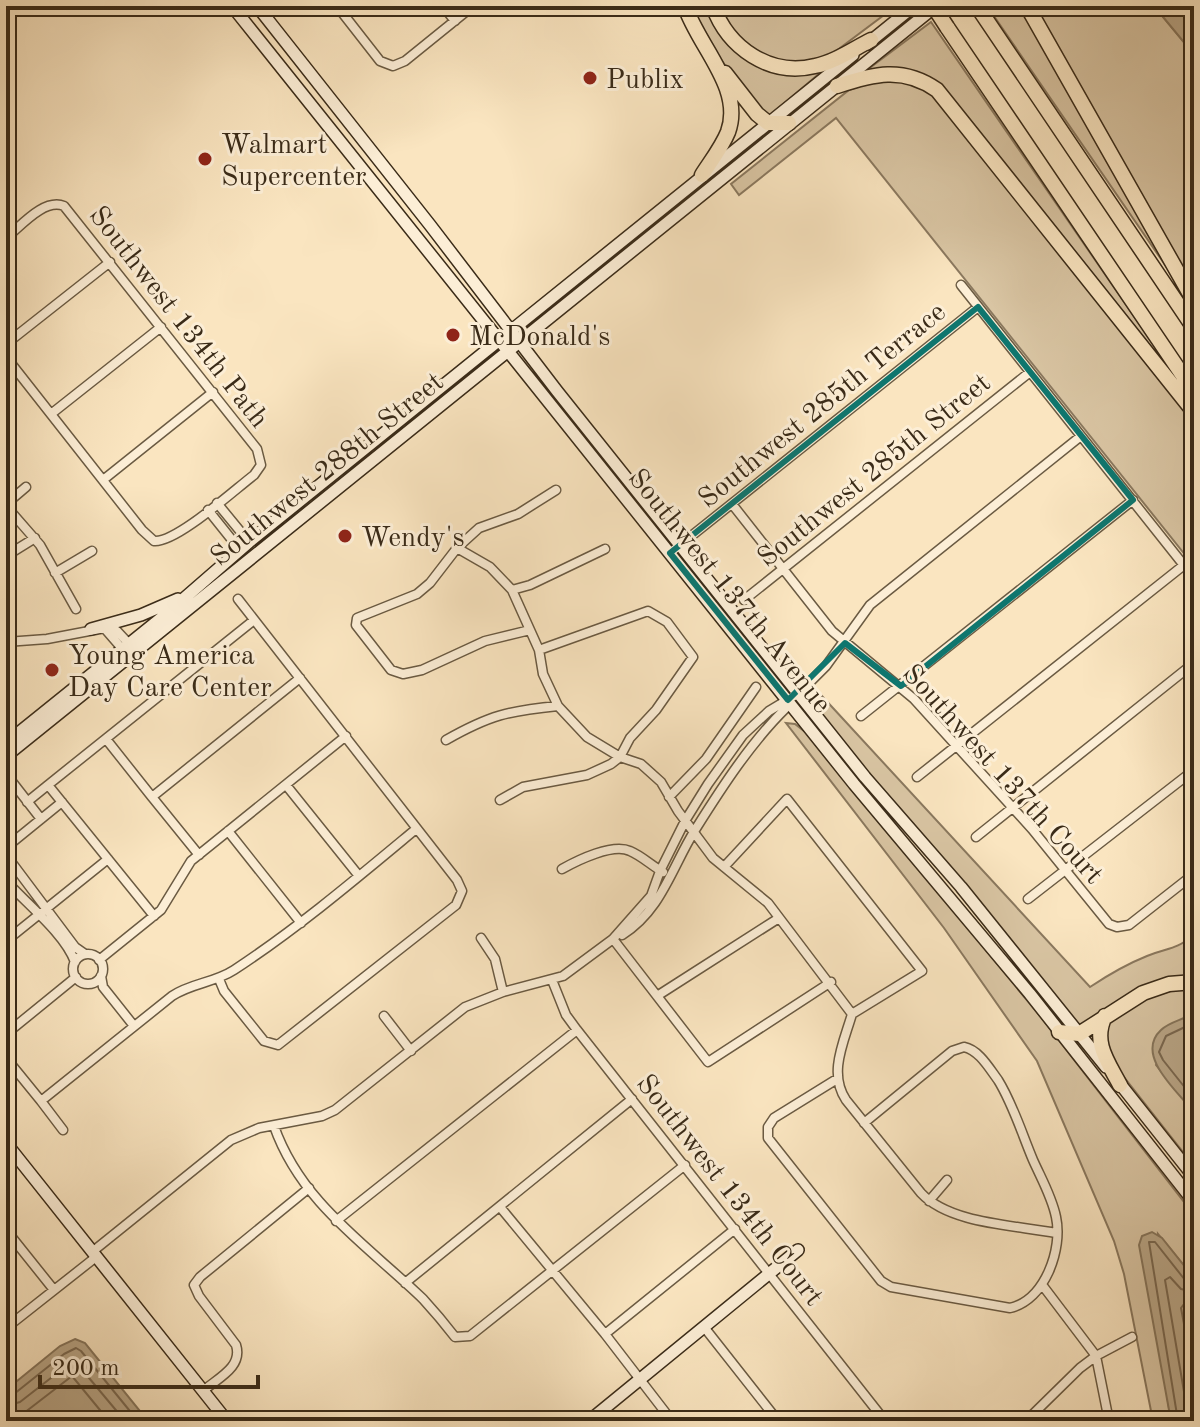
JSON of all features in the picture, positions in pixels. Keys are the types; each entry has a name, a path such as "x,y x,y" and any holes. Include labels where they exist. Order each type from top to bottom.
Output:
{"highway":[{"path":"685,6 696,33 716,64 768,123 789,123"},
{"path":"713,6 722,27 738,46 774,66 812,67 871,40"},
{"path":"935,6 1194,392"},
{"path":"977,6 1194,328"},
{"path":"1027,6 1194,301"},
{"path":"702,175 729,129 731,115 730,96 716,64"},
{"path":"837,86 879,73 890,73 916,78 937,90 1194,412"},
{"path":"1059,1032 1079,1034 1143,993 1169,984 1194,982"},
{"path":"1105,1016 1099,1039 1103,1054 1120,1085"}],"main road":[{"name":"Southwest 137th Avenue","path":"232,6 508,351 587,438"},
{"name":"Southwest 137th Avenue","path":"257,6 520,342 587,438 1194,1202"},
{"name":"Southwest 288th Street","path":"130,651 244,546 914,6"},
{"name":"Southwest 288th Street","path":"6,743 56,709 520,342 935,6"},
{"path":"243,19 249,16 260,22 312,87 325,92"},
{"path":"91,629 141,615 190,594"},
{"name":"Southwest 137th Avenue","path":"794,697 961,887 1194,1177"},
{"name":"Southwest 288th Street","path":"6,756 56,709"},
{"path":"6,1143 227,1421"},
{"path":"589,1421 798,1250"}],"street":[{"path":"337,6 380,61 393,66 473,6"},
{"path":"443,6 455,21"},
{"name":"Southwest 134th Path","path":"6,238 43,208 59,203 74,216 257,449 262,461 254,475 217,503"},
{"path":"6,344 110,262"},
{"name":"Southwest 285th Terrace","path":"675,549 978,307 961,285"},
{"path":"978,307 1194,578"},
{"path":"51,414 161,327"},
{"path":"6,357 142,530 154,541 169,540 217,503 244,546"},
{"name":"Southwest 285th Street","path":"744,600 1030,372"},
{"path":"103,480 213,392"},
{"path":"6,1328 231,1140 259,1128 322,1116 335,1110 465,1007 503,992 563,976 641,922 660,898 693,833 763,730 845,643 855,623 870,605 1081,436"},
{"path":"26,487 6,505 35,538 76,609"},
{"path":"530,630 485,641 422,670 403,674 391,670 356,625 357,618 417,594 479,528 518,514 556,490"},
{"path":"861,716 1133,500"},
{"name":"Southwest 137th Court","path":"732,504 832,631 901,686 1012,808 1109,924 1117,927 1129,925 1194,874"},
{"path":"208,510 244,546"},
{"path":"6,556 35,538"},
{"path":"457,548 490,567 512,590 539,650 543,674 558,706 587,737 620,757 641,764 661,782 713,858 768,903 831,982 852,1014"},
{"path":"512,590 530,585 605,549"},
{"path":"55,573 92,551"},
{"path":"917,777 1184,565"},
{"path":"219,979 224,991 264,1041 278,1045 460,899 462,891 238,599"},
{"path":"500,800 523,787 587,775 620,757 630,738 656,710 693,657 667,622 648,611 539,650"},
{"path":"27,802 254,620"},
{"path":"6,642 47,639 105,628 117,631 130,651"},
{"path":"976,837 1194,663"},
{"path":"152,797 300,678"},
{"path":"669,797 706,759 756,687"},
{"path":"613,939 651,896 685,821 743,735 769,711 794,697"},
{"path":"446,740 479,721 513,710 558,706"},
{"path":"99,960 166,904 185,868 199,855 346,736"},
{"path":"106,739 199,855"},
{"path":"1028,899 1194,770"},
{"path":"6,774 41,819"},
{"path":"48,785 154,916"},
{"path":"286,785 359,876"},
{"path":"724,867 787,799 922,971 852,1014 837,1079 840,1091 929,1201 952,1213 1056,1233"},
{"path":"14,841 62,802"},
{"path":"41,1101 178,992 219,979 301,923 416,829"},
{"path":"228,831 301,923"},
{"path":"562,869 580,858 620,848 631,851 671,876"},
{"path":"6,855 10,868 75,962"},
{"path":"6,941 108,859"},
{"path":"6,881 42,912 75,947 99,960 103,987 134,1026"},
{"path":"657,996 779,918"},
{"path":"481,938 495,959 503,992"},
{"path":"613,939 708,1062 831,982"},
{"path":"85,954 75,962 73,970 76,977 83,983 103,987"},
{"path":"92,983 101,976"},
{"path":"6,1034 76,977"},
{"name":"Southwest 134th Court","path":"552,980 566,1015 577,1030 885,1421"},
{"path":"384,1016 411,1051"},
{"path":"336,1221 577,1030"},
{"path":"837,1079 780,1114 771,1121 767,1130 770,1141 886,1285 1010,1308 1022,1304 1043,1286 1050,1272 1056,1233 1054,1210 1004,1093 977,1052 968,1047 952,1051 864,1123"},
{"path":"6,1058 63,1130"},
{"path":"405,1283 632,1099"},
{"path":"274,1126 281,1145 309,1188 336,1221 425,1301 455,1337 470,1336 685,1165"},
{"path":"929,1201 947,1180"},
{"path":"203,1391 233,1366 239,1353 194,1285 309,1188"},
{"path":"500,1207 672,1421"},
{"path":"605,1334 735,1229"},
{"path":"6,1230 54,1290"},
{"path":"1043,1286 1096,1356 1109,1421"},
{"path":"704,1327 778,1421"},
{"path":"1026,1421 1080,1368 1132,1337"}],"highlighted area":[{"path":"978,307 1133,500 901,686 845,643 788,700 670,553"}],"shaded area":[{"path":"692,6 708,6 748,58 827,67 768,117 715,51"},
{"path":"717,6 896,6 824,60 785,64 741,44"},
{"path":"987,6 1023,6 1183,291"},
{"path":"1033,6 1154,6 1187,46 1194,49 1194,292"},
{"path":"931,22 1180,383 949,94 867,70"},
{"path":"885,77 927,87 1194,418 1194,566 836,118 739,195 731,184 849,90"},
{"path":"821,695 1090,987 1125,966 1176,946 1194,935 1194,978 1079,1027 820,714 817,705"},
{"path":"786,723 795,724 809,735 1040,1016 1194,1215 1194,1278 1158,1234 1166,1389 1171,1421 1153,1421 1124,1274 1114,1241 1037,1061 944,928"},
{"path":"1194,986 1194,1019 1184,1018 1156,1065 1194,1112 1194,1166 1109,1058 1104,1030 1133,1005 1169,991"}],"water":[{"path":"1154,6 1179,6 1194,24 1194,49 1187,46"},
{"path":"1184,1018 1194,1019 1194,1112 1161,1073 1153,1051 1154,1040 1161,1030"},
{"path":"1152,1232 1162,1238 1194,1278 1194,1421 1171,1421 1139,1245 1142,1236"},
{"path":"75,1339 85,1343 148,1421 6,1421 6,1390 60,1346"}],"place":[{"name":"Publix","path":"590,78"},
{"name":"Walmart Supercenter","path":"205,159"},
{"name":"McDonald's","path":"453,335"},
{"name":"Wendy's","path":"345,536"},
{"name":"Young America Day Care Center","path":"52,670"}]}
